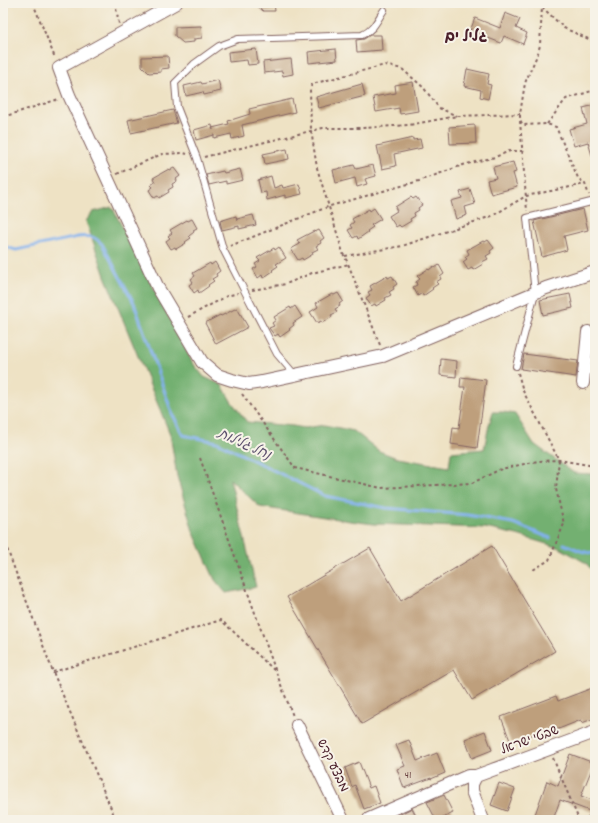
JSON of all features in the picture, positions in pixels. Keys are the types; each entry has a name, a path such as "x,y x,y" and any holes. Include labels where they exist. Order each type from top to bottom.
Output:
{"street":[{"path":"176,3 78,57 60,72 69,95 158,288 202,362 217,375 249,384 384,355 546,288 595,272"},
{"path":"583,383 588,332"},
{"name":"מבצע קדש","path":"296,725 343,820"},
{"name":"שבטי ישראל","path":"369,819 468,776 476,776 595,732"},
{"path":"476,776 472,784 472,791 483,820"}],"lane":[{"path":"295,375 277,354 223,249 196,158 177,107 175,83 194,64 219,46 238,39 362,35 368,33 384,10"},
{"path":"516,366 535,293 527,218 593,201"}],"path":[{"path":"33,3 60,72"},
{"path":"115,3 120,34"},
{"path":"534,3 542,7 564,28 595,42"},
{"path":"527,218 520,114 525,82 540,45 542,7"},
{"path":"384,355 349,264 344,256 330,206 317,168 312,130 310,89 312,84 385,65 402,69 423,87 439,108 457,116"},
{"path":"547,124 566,99 595,90"},
{"path":"3,117 69,95"},
{"path":"107,178 162,154 184,153 196,158 323,128 363,128 409,125 457,116 520,114"},
{"path":"520,119 524,125 547,124 556,126 578,178 585,184 593,201"},
{"path":"223,249 330,206 419,181 463,165 495,157 510,151 522,151"},
{"path":"344,256 402,246 492,216 526,196 585,184"},
{"path":"178,322 227,296 286,284 312,273 349,264"},
{"path":"516,366 523,391 559,460 556,489 564,524 549,560 533,570"},
{"path":"232,380 295,468 381,488 472,484 500,469 538,461 559,460 595,466"},
{"path":"200,458 296,725"},
{"path":"3,538 53,672 116,820"},
{"path":"53,672 221,620 276,672"},
{"path":"549,749 581,820 590,816 592,820"}],"green space":[{"path":"112,207 192,362 204,377 222,385 231,401 247,422 305,428 325,425 354,431 379,451 397,458 449,467 451,452 484,449 493,412 515,414 534,444 574,473 591,474 595,476 595,574 586,563 560,548 517,535 485,528 374,524 260,507 230,479 256,587 226,593 215,580 193,531 177,476 170,434 105,276 86,221 93,212"}],"building":[{"path":"254,3 274,3 275,11 263,11"},
{"path":"505,13 520,19 516,28 527,33 523,44 504,36 501,43 470,31 475,18 500,28"},
{"path":"201,26 202,38 194,39 194,42 183,43 175,36 175,27"},
{"path":"370,35 381,35 382,50 357,52 356,40 364,39"},
{"path":"256,49 258,64 248,65 247,60 229,62 228,52"},
{"path":"336,49 337,60 309,63 308,52"},
{"path":"168,56 169,68 161,69 161,72 149,73 142,66 142,57"},
{"path":"291,59 293,74 283,76 282,71 264,73 263,62"},
{"path":"467,69 489,74 487,84 491,85 488,99 480,97 481,90 464,86"},
{"path":"218,80 221,91 204,95 203,92 186,96 184,86"},
{"path":"413,82 418,111 400,114 399,108 376,112 373,97 396,93 395,85"},
{"path":"362,84 365,96 319,108 316,97"},
{"path":"292,99 295,112 242,125 244,136 232,139 231,134 214,138 214,135 196,140 194,130 212,125 213,128 229,124 228,121 250,114 249,109"},
{"path":"595,105 595,158 593,159 588,142 574,146 569,129 587,124 583,108"},
{"path":"173,110 177,123 131,133 128,120"},
{"path":"475,125 476,143 450,144 449,127"},
{"path":"413,138 413,140 420,139 422,148 394,154 396,166 382,169 377,146"},
{"path":"287,149 289,159 265,164 263,154"},
{"path":"513,162 516,172 513,173 517,187 491,194 487,180 496,178 493,167"},
{"path":"354,165 356,169 373,165 376,176 365,179 367,184 357,187 355,178 336,183 333,170"},
{"path":"174,168 180,176 176,179 177,181 172,184 173,187 168,190 169,192 159,198 158,196 154,198 149,190 153,187 151,185 155,182 153,178 169,169"},
{"path":"240,169 243,180 226,184 226,181 209,185 206,175"},
{"path":"271,176 274,188 282,185 283,188 299,184 302,194 285,198 285,195 267,200 266,192 261,193 258,180"},
{"path":"470,189 475,204 465,207 467,215 456,219 451,201 462,198 460,192"},
{"path":"411,197 413,199 416,197 422,205 418,208 419,210 414,213 415,216 410,219 411,221 401,227 399,225 396,227 389,216 397,211 395,207"},
{"path":"374,208 381,219 371,225 373,227 358,239 357,236 353,238 348,230 352,228 350,225 354,222 352,219 369,209 370,211"},
{"path":"583,209 588,230 564,236 567,250 542,257 534,221"},
{"path":"253,215 256,225 239,229 239,226 222,230 220,221 236,216 237,221 237,219"},
{"path":"192,219 197,228 193,230 194,232 189,236 191,238 176,249 175,247 171,249 166,241 170,238 168,236 172,233 170,230 187,220"},
{"path":"319,230 324,238 320,241 321,243 316,246 318,249 303,260 302,258 298,260 291,249 300,244 297,240"},
{"path":"488,240 494,248 490,251 491,253 486,256 488,259 473,270 472,268 468,270 463,262 467,259 465,257 469,254 467,250 483,241 485,242"},
{"path":"279,247 286,258 276,264 278,266 272,270 273,271 263,278 262,275 258,278 253,269 257,267 255,264 260,261 257,258 274,248 275,250"},
{"path":"215,262 220,271 216,274 217,276 212,279 214,281 199,293 198,290 194,293 189,285 193,282 191,279 195,276 193,273 210,263 211,265"},
{"path":"439,265 444,274 440,277 441,279 436,282 438,284 423,296 422,293 418,296 413,287 417,285 416,282 420,279 417,276 434,266 435,268"},
{"path":"387,276 388,278 392,276 397,284 393,287 394,289 389,292 391,295 385,298 386,300 376,306 375,304 371,306 366,298 370,295 368,292 372,290 370,286"},
{"path":"338,293 343,301 339,304 340,306 335,309 337,312 322,323 321,321 317,323 310,312 318,307 316,303 332,294 334,295"},
{"path":"570,294 573,308 543,315 540,300"},
{"path":"295,306 302,317 293,323 294,325 289,329 290,330 280,337 278,334 275,336 269,328 274,326 272,323 276,320 274,317 290,307 291,309"},
{"path":"237,308 248,327 216,344 205,323"},
{"path":"524,354 578,361 576,377 521,369"},
{"path":"441,359 457,361 456,377 440,375"},
{"path":"461,377 486,380 477,448 451,444 453,427 459,428 465,387 460,387"},
{"path":"492,546 555,651 472,700 454,670 362,724 287,597 370,548 401,601"},
{"path":"595,687 595,718 582,723 581,720 546,734 545,730 511,743 501,717 556,696 558,701"},
{"path":"485,731 492,750 472,758 465,739"},
{"path":"409,740 417,761 437,753 445,773 404,788 397,769 405,766 396,745"},
{"path":"570,754 594,763 581,796 595,801 595,813 560,800 553,820 533,820 547,781 558,786"},
{"path":"359,762 369,788 374,786 380,803 364,809 355,785 352,787 345,768"},
{"path":"499,783 515,789 507,811 491,805"},
{"path":"444,795 453,813 436,820 427,802"},
{"path":"412,808 418,820 389,820 406,811"}],"waterway":[{"name":"נחל גלילות","path":"3,246 16,250 86,236 94,238 102,244 134,303 172,413 183,435 217,442 325,496 386,508 468,515 513,523 550,538"},
{"name":"נחל גלילות","path":"564,544 581,551 595,554"}],"district":[{"name":"גליל ים","path":"466,38"}]}
